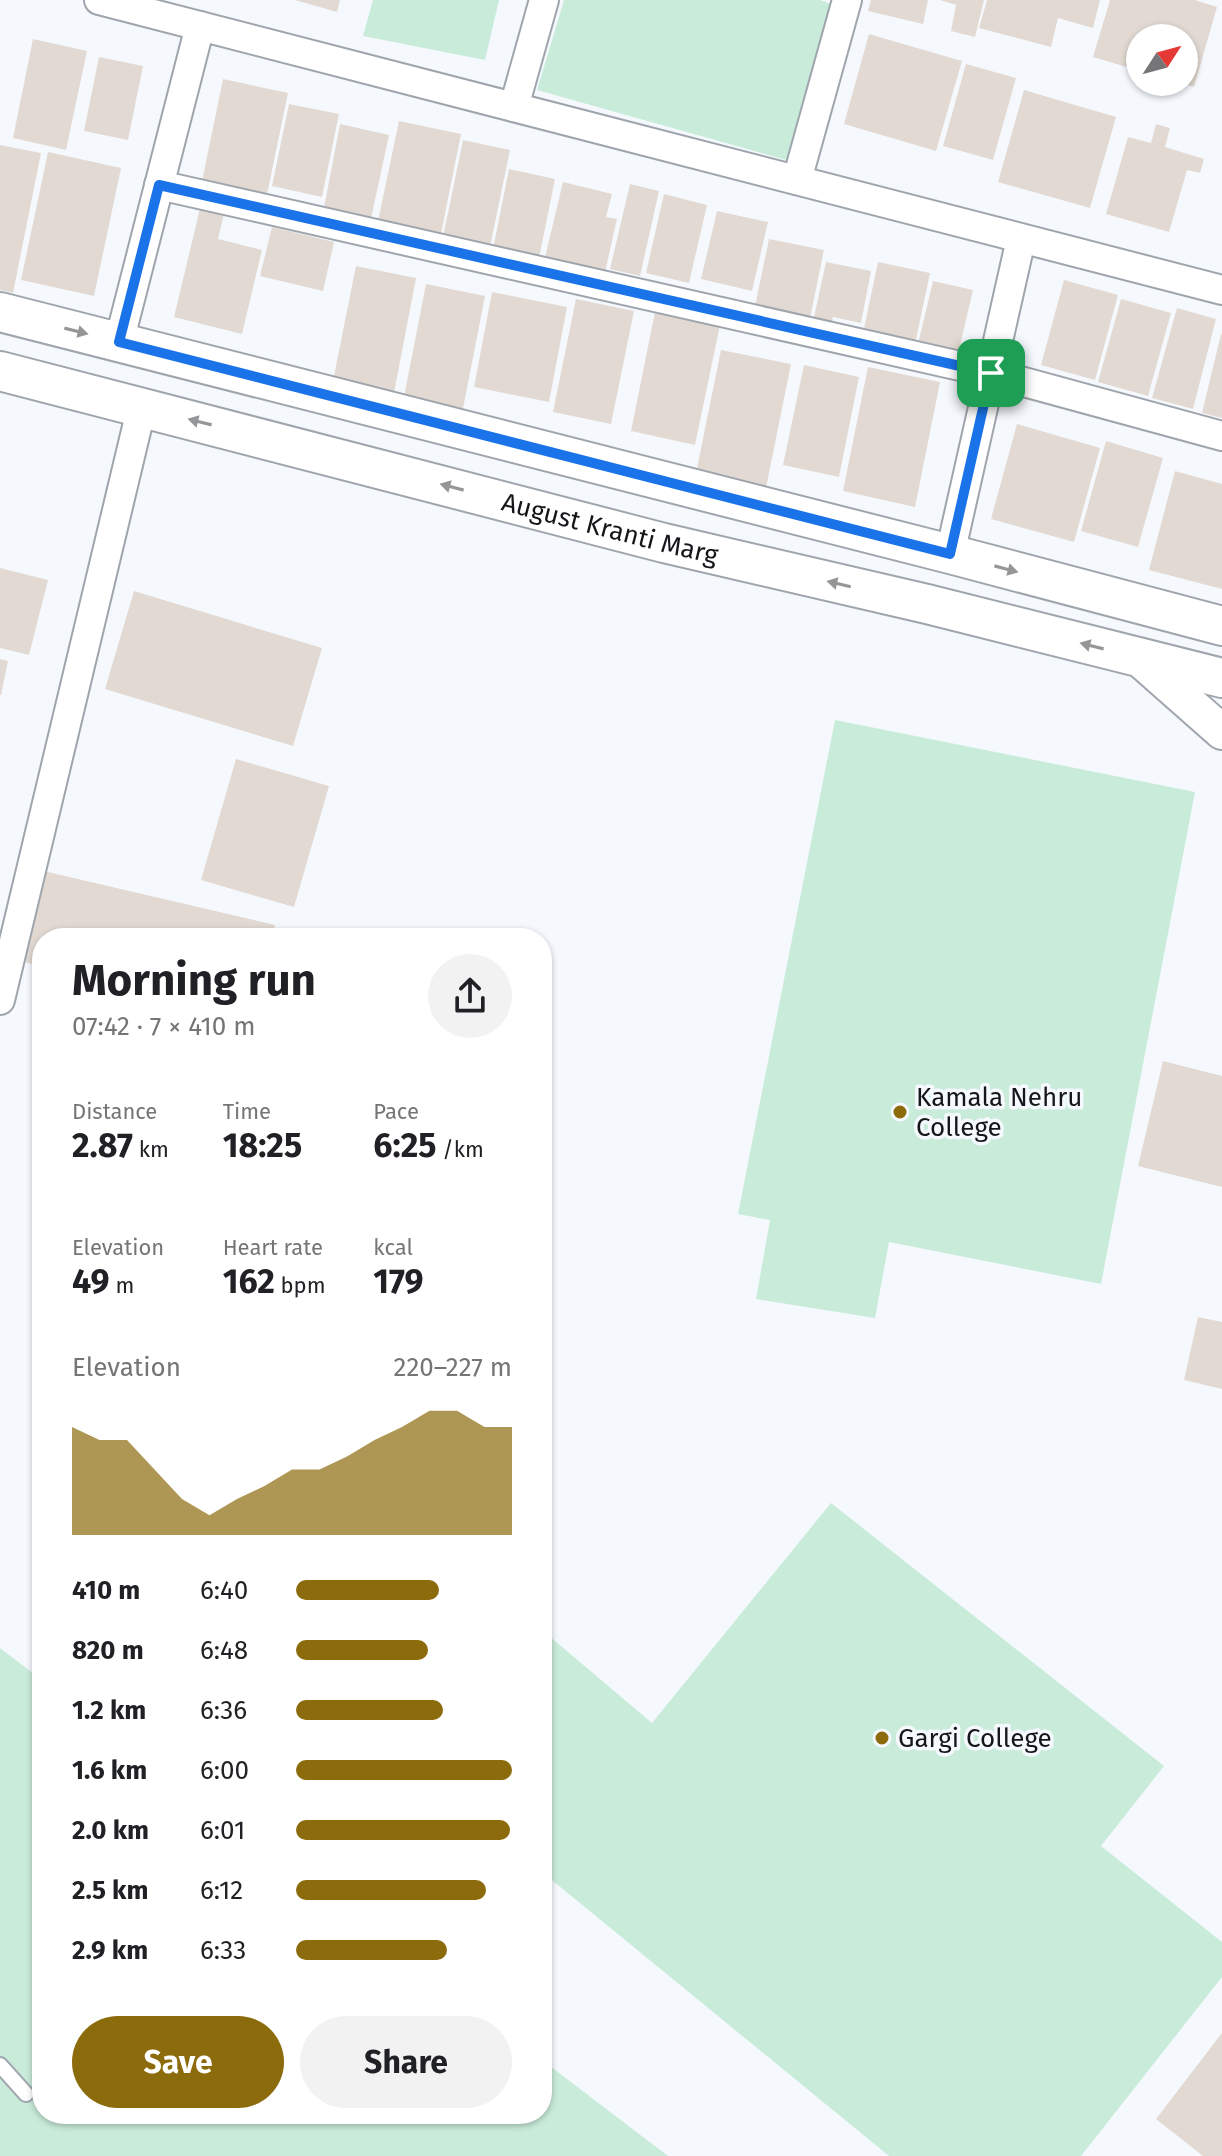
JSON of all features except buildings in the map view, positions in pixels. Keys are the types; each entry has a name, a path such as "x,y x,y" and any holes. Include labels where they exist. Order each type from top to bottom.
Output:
{"main road":[{"path":"0,312 1222,626"},
{"name":"August Kranti Marg","path":"0,371 664,543 927,604 1222,678"}],"street":[{"path":"99,0 1222,290"},
{"path":"514,107 544,0"},
{"path":"797,180 847,0"},
{"path":"119,342 200,26"},
{"path":"159,185 991,373 1222,436"},
{"path":"950,554 1021,239"},
{"path":"0,1000 142,406"},
{"path":"1137,657 1222,732"}],"lane":[{"path":"0,2065 26,2094"}],"green space":[{"path":"373,0 499,0 485,60 363,36"},
{"path":"564,0 820,0 831,4 790,161 537,90"},
{"path":"835,720 1195,792 1101,1284 889,1242 875,1318 756,1299 770,1220 738,1214"},
{"name":"Gargi College","path":"831,1503 1164,1766 1101,1846 1222,1942 1222,1977 1081,2156 889,2156 552,1880 552,1638 652,1723"},
{"path":"0,1648 32,1672 32,2124 552,2124 552,2068 668,2156 0,2156"}],"place":[{"name":"Kamala Nehru College","path":"900,1112"},
{"name":"Gargi College","path":"882,1738"}],"route":[{"path":"159,185 991,373 950,554 119,342 159,185"}]}
